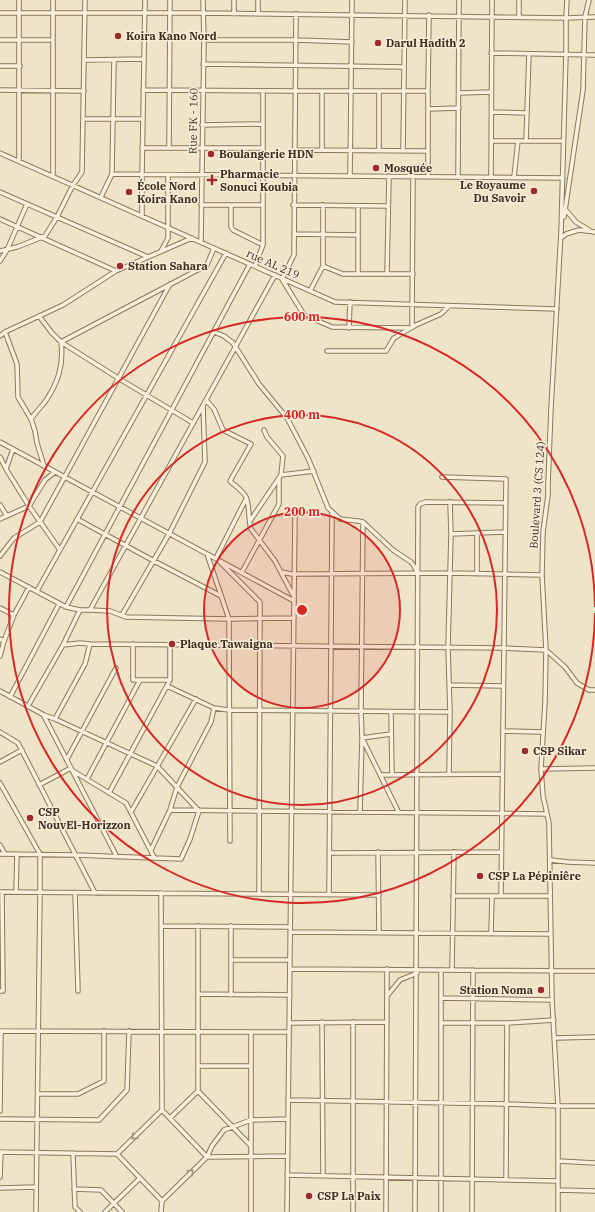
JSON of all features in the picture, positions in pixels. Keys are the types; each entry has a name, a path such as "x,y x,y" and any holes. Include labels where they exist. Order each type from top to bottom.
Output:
{"street":[{"path":"18,161 20,66 19,0"},
{"path":"52,176 53,0"},
{"path":"0,251 7,250 45,236 58,217 73,185 83,170 85,0"},
{"path":"142,216 145,0"},
{"path":"169,148 170,0"},
{"name":"Rue FK - 160","path":"201,242 204,40 202,13 203,0"},
{"path":"234,0 234,14"},
{"path":"258,0 258,14"},
{"path":"350,176 352,0"},
{"path":"403,150 405,0"},
{"path":"458,177 459,0"},
{"path":"491,177 492,0"},
{"path":"519,0 519,17"},
{"name":"Boulevard 3 (CS 124)","path":"558,1212 558,1106 551,970 549,823 543,796 541,769 546,650 542,575 543,532 548,495 551,408 561,238 567,0"},
{"path":"561,232 583,90 585,17 589,0"},
{"path":"0,13 202,13 566,18 595,17"},
{"path":"296,14 294,255 282,279 304,315 332,327 411,328"},
{"path":"428,177 429,15"},
{"path":"0,40 53,40"},
{"path":"204,40 296,40 352,42"},
{"path":"491,53 595,55"},
{"path":"526,141 529,54"},
{"path":"84,60 144,59"},
{"path":"101,198 112,174 114,60"},
{"path":"203,64 352,67 404,66"},
{"path":"0,66 20,66"},
{"path":"0,90 84,91"},
{"path":"143,90 428,91"},
{"path":"255,266 263,245 263,91"},
{"path":"322,91 322,150"},
{"path":"379,91 379,150"},
{"path":"459,93 491,92"},
{"path":"428,109 459,108"},
{"path":"492,112 527,113"},
{"path":"84,119 143,118"},
{"path":"202,125 263,124"},
{"path":"492,141 564,141"},
{"path":"514,177 518,141"},
{"path":"142,148 263,148"},
{"path":"295,150 427,150"},
{"name":"rue AL 219","path":"0,153 335,302 557,309"},
{"path":"112,174 563,178"},
{"path":"161,251 168,238 168,175"},
{"path":"387,274 389,176"},
{"path":"411,328 414,176"},
{"path":"0,192 148,257"},
{"path":"0,261 7,250 27,204"},
{"path":"562,204 576,222 595,232"},
{"path":"201,205 263,205"},
{"path":"231,205 231,227 233,230 263,245"},
{"path":"294,205 388,206"},
{"path":"310,291 323,266 323,205"},
{"path":"358,206 358,274"},
{"path":"0,219 116,271"},
{"path":"561,238 572,231 589,230"},
{"path":"294,234 358,235"},
{"path":"0,336 5,332 63,305 116,271 192,238"},
{"path":"61,342 207,265 214,248"},
{"path":"37,591 226,253"},
{"path":"66,607 250,264"},
{"path":"323,266 341,273 413,274"},
{"path":"90,610 275,275"},
{"path":"0,556 14,538 40,522 170,284"},
{"path":"349,328 350,302"},
{"path":"327,351 386,351 394,338 411,328 442,314 449,306"},
{"path":"39,316 61,342 193,423"},
{"path":"5,332 17,364 18,397 31,419 44,466"},
{"path":"214,332 231,340 243,357 250,372 287,418 300,441 314,471 326,504 332,513 336,517 343,520 362,522 393,550 411,562 418,573"},
{"path":"31,419 47,398 61,371 63,354 61,342"},
{"path":"206,400 214,409 223,430 251,444 230,481 243,493 246,498 251,528 282,572 294,599"},
{"path":"122,615 170,534 205,462 203,406"},
{"path":"242,572 279,504 280,477 283,456 267,437 264,430"},
{"path":"0,442 207,554 294,599"},
{"path":"6,470 13,449"},
{"path":"0,457 6,470 29,506 60,550"},
{"path":"249,522 280,477 314,471"},
{"path":"0,519 29,506 45,480 54,472"},
{"path":"442,478 506,479 501,896"},
{"path":"216,558 246,498"},
{"path":"415,1212 418,813 418,507 423,502 506,503"},
{"path":"449,774 450,712 448,648 450,502"},
{"path":"0,505 7,516"},
{"path":"329,895 332,513"},
{"path":"287,1212 295,515"},
{"path":"77,518 126,546 222,596"},
{"path":"360,812 362,738 362,522"},
{"path":"450,534 505,532"},
{"path":"477,533 477,574"},
{"path":"207,554 229,619 230,841"},
{"path":"216,558 260,602 259,894"},
{"path":"0,572 66,607 80,610 110,611 126,618 294,618"},
{"path":"282,572 295,574 450,573 542,575"},
{"path":"0,656 14,615 29,587"},
{"path":"10,697 59,604"},
{"path":"0,608 14,615"},
{"path":"28,706 63,645 80,610"},
{"path":"0,639 4,641"},
{"path":"55,719 85,664 90,644"},
{"path":"133,644 133,680 170,680"},
{"path":"63,645 170,644 504,648 546,650 565,667 577,683 589,690 595,690"},
{"path":"109,793 170,680 170,644"},
{"path":"67,759 116,668"},
{"path":"87,779 140,680"},
{"path":"449,685 503,686"},
{"path":"167,686 214,708 229,710 450,712"},
{"path":"0,691 44,715 107,742 157,766 199,811"},
{"path":"131,812 196,699"},
{"path":"150,850 170,810 177,787 211,722 214,708"},
{"path":"391,712 392,775"},
{"path":"44,715 118,857"},
{"path":"503,731 543,732"},
{"path":"0,732 18,743 95,893"},
{"path":"362,738 391,734"},
{"path":"362,738 399,812"},
{"path":"0,762 22,750"},
{"path":"541,769 595,768"},
{"path":"72,769 126,804 154,857"},
{"path":"39,785 72,769"},
{"path":"381,775 502,774"},
{"path":"0,783 40,854 36,1212"},
{"path":"170,810 547,814"},
{"path":"0,854 154,857 181,859 190,839 199,811"},
{"path":"0,845 5,854"},
{"path":"378,852 379,932"},
{"path":"452,970 454,852"},
{"path":"329,853 501,852"},
{"path":"16,892 17,854"},
{"path":"550,860 595,863"},
{"path":"0,991 3,991 1,892 379,895"},
{"path":"75,893 78,991"},
{"path":"161,893 162,1110 207,1157 288,1156"},
{"path":"454,896 550,896"},
{"path":"491,933 492,896"},
{"path":"162,926 290,927"},
{"path":"198,926 198,1091 251,1146"},
{"path":"231,926 231,994"},
{"path":"290,932 551,934"},
{"path":"231,960 290,960"},
{"path":"290,968 387,969 417,971 595,971"},
{"path":"386,1212 387,969"},
{"path":"441,1212 442,970"},
{"path":"472,1212 473,970"},
{"path":"387,996 400,980 417,971"},
{"path":"198,994 290,995"},
{"path":"442,998 552,1000"},
{"path":"441,1023 507,1023 554,1020"},
{"path":"322,1022 323,1176"},
{"path":"353,1022 353,1212"},
{"path":"289,1023 387,1022"},
{"path":"506,1180 507,1023"},
{"path":"0,1111 0,1031 289,1032"},
{"path":"38,1094 78,1094 104,1081 104,1031"},
{"path":"0,1119 99,1120 127,1090 129,1031"},
{"path":"251,1032 251,1212"},
{"path":"555,1038 595,1037"},
{"path":"198,1066 251,1066"},
{"path":"170,1118 198,1091"},
{"path":"288,1100 595,1106"},
{"path":"117,1154 162,1110"},
{"path":"161,1212 162,1201 207,1157 212,1146 224,1130 251,1120 288,1119"},
{"path":"0,1177 0,1152 117,1154 162,1201"},
{"path":"73,1153 75,1207 80,1212"},
{"path":"558,1161 595,1163"},
{"path":"288,1175 558,1181"},
{"path":"105,1212 140,1178"},
{"path":"0,1188 36,1187"},
{"path":"74,1188 101,1190 122,1212"},
{"path":"558,1190 595,1190"}],"place":[{"name":"Koira Kano Nord","path":"118,36"},
{"name":"Darul Hadith 2","path":"378,43"},
{"name":"Boulangerie HDN","path":"211,154"},
{"name":"Mosquée","path":"376,168"},
{"name":"Pharmacie Sonuci Koubia","path":"212,180"},
{"name":"Le Royaume Du Savoir","path":"534,191"},
{"name":"École Nord Koira Kano","path":"129,192"},
{"name":"Station Sahara","path":"120,266"},
{"name":"Plaque Tawaigna","path":"172,644"},
{"name":"CSP Sikar","path":"525,751"},
{"name":"CSP NouvEl-Horizzon","path":"30,818"},
{"name":"CSP La Pépiniêre","path":"480,876"},
{"name":"Station Noma","path":"541,990"},
{"name":"CSP La Paix","path":"309,1196"}]}
